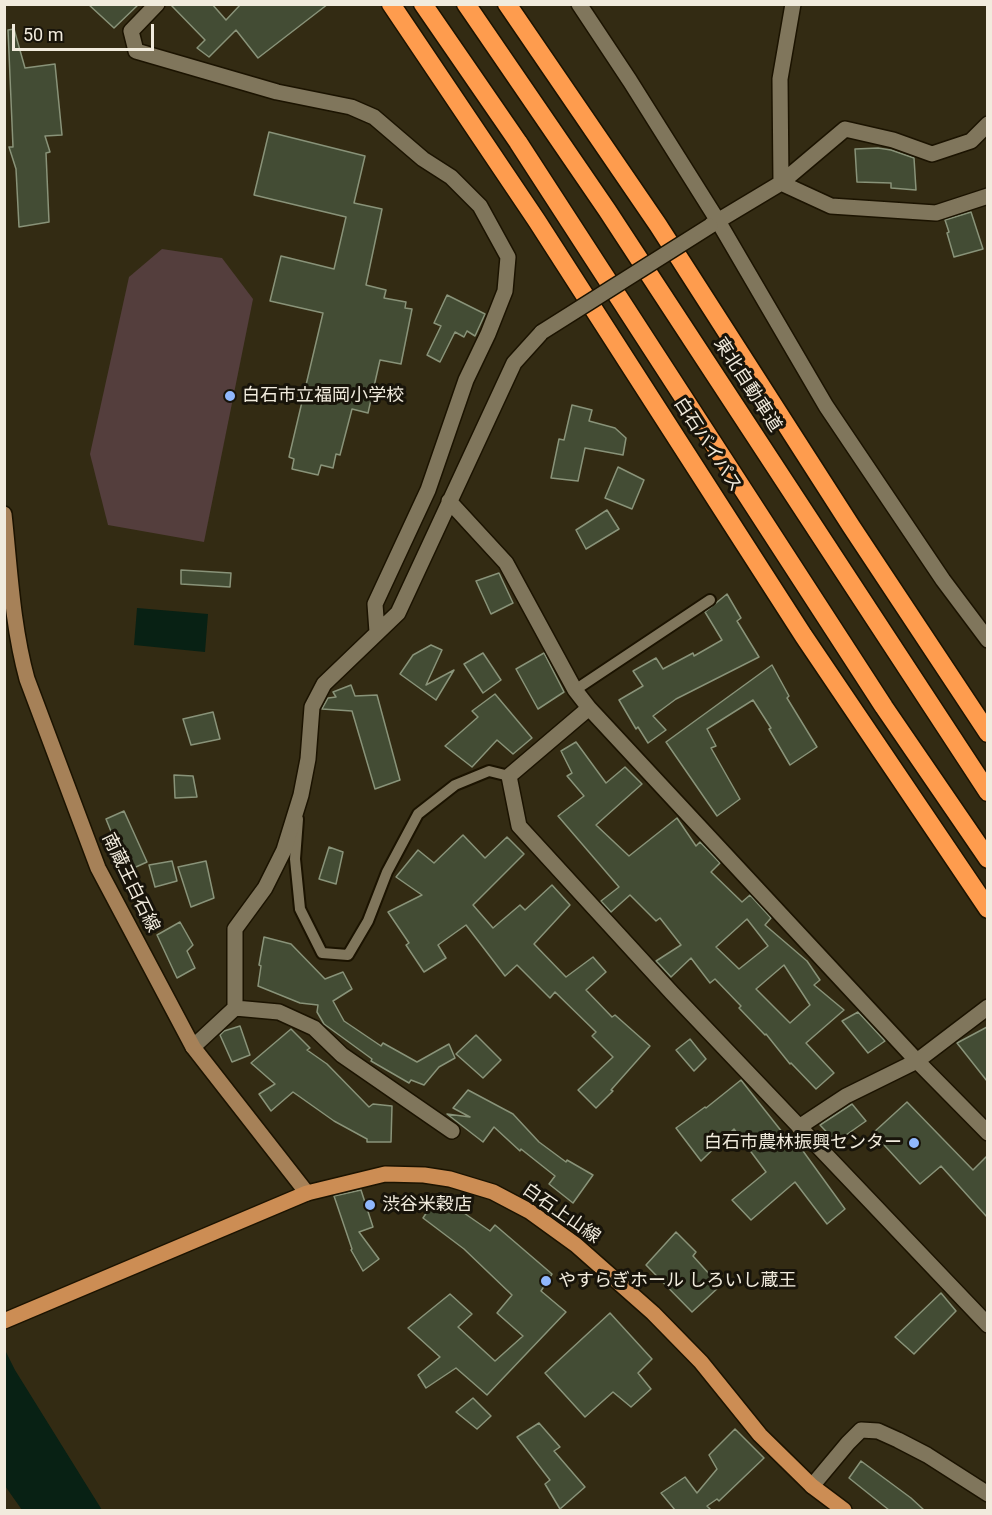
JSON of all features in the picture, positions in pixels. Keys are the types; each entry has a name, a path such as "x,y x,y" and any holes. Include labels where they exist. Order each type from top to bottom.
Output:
{"highway":[{"name":"白石バイパス","path":"391,4 537,221 803,635 987,909"},
{"name":"白石バイパス","path":"423,4 518,142 884,707 987,859"},
{"name":"東北自動車道","path":"466,4 607,210 987,792"},
{"name":"東北自動車道","path":"507,4 658,225 987,733"}],"main road":[{"name":"南蔵王白石線","path":"4,514 14,620 27,679 98,868 193,1047 300,1196"},
{"name":"白石上山線","path":"4,1321 300,1196 384,1174 424,1175 450,1179 493,1192 529,1210 576,1245 653,1312 701,1362 760,1435 812,1486 844,1510"}],"street":[{"path":"157,4 130,31 136,51 277,92 351,107 374,117 423,159 452,177 480,206 508,257 505,291 466,380 428,490 375,604 377,632"},
{"path":"579,4 630,81 826,406 943,580 987,640"},
{"path":"781,183 780,79 793,4"},
{"path":"236,1008 235,929 265,888 284,850 299,801 308,759 312,707 324,684 398,613 514,363 542,332 781,183 845,129 893,140 932,154 971,141 987,124"},
{"path":"781,183 831,206 936,213 987,196"},
{"path":"449,501 506,563 574,690 589,708 917,1061 987,1133"},
{"path":"589,708 509,776 519,826 672,993 987,1325"},
{"path":"798,1127 846,1096 917,1061 987,1007"},
{"path":"193,1047 236,1008 279,1012 314,1028 342,1055 452,1131"},
{"path":"812,1486 861,1430 878,1431 927,1455 987,1494"}],"lane":[{"path":"574,690 710,600"},
{"path":"299,801 295,859 300,909 322,953 348,955 368,921 387,872 418,814 455,784 489,771 509,776"}],"shaded area":[{"path":"162,249 222,258 253,299 204,542 108,525 90,454 129,277"},
{"path":"137,608 208,614 205,652 134,645"},
{"path":"5,1350 15,1370 102,1510 22,1510 5,1486"}],"building":[{"path":"88,4 139,4 114,28"},
{"path":"170,4 212,4 226,20 241,4 328,4 258,58 236,30 209,57 197,48 205,40"},
{"path":"14,29 25,68 55,64 62,135 45,136 50,152 46,153 49,222 19,227 16,169 9,147 13,147 8,30"},
{"path":"269,132 365,156 354,203 382,209 366,285 386,290 384,298 406,302 405,308 412,309 401,364 380,360 368,413 352,409 340,455 336,454 333,468 321,465 318,475 292,469 294,459 289,457 323,313 270,301 281,256 334,269 346,217 254,195"},
{"path":"878,148 914,158 916,190 891,188 891,183 857,182 855,149"},
{"path":"971,212 983,249 954,257 945,220"},
{"path":"447,295 485,314 475,336 467,331 464,337 455,332 440,362 427,355 441,326 434,323"},
{"path":"572,405 592,410 589,421 615,428 626,438 623,455 585,448 578,481 551,478 559,439 564,440"},
{"path":"618,467 644,480 632,509 605,498"},
{"path":"607,510 619,529 586,549 576,530"},
{"path":"181,570 231,573 230,587 181,584"},
{"path":"499,573 513,603 491,614 476,581"},
{"path":"727,594 741,618 737,621 759,657 676,699 653,716 666,730 648,743 638,727 636,729 619,700 643,686 633,671 656,658 663,669 693,653 694,656 722,640 705,612"},
{"path":"431,645 442,650 426,685 454,670 436,700 400,674 413,655"},
{"path":"483,653 501,680 483,693 464,664"},
{"path":"544,653 564,692 538,709 516,669"},
{"path":"772,665 789,696 787,698 817,747 790,765 753,700 707,729 716,746 711,748 740,799 717,816 666,742"},
{"path":"351,685 355,696 377,695 400,780 375,789 352,711 322,709 328,698 336,697 333,692"},
{"path":"495,694 532,738 513,754 497,740 472,767 445,746 478,717 472,711"},
{"path":"213,712 220,739 191,745 183,719"},
{"path":"576,742 606,783 625,767 642,784 596,825 629,856 677,818 696,846 700,842 720,863 711,872 742,902 750,895 771,918 765,925 807,961 820,980 814,985 844,1010 806,1043 834,1073 816,1089 790,1064 766,1034 739,1008 741,1006 715,979 710,983 691,958 671,977 656,961 681,945 660,918 656,921 630,895 611,912 601,901 619,887 558,816 584,796 567,776 572,773 561,751","holes":["747,919 768,946 739,969 716,947","784,965 810,1005 790,1023 756,989"]},
{"path":"174,775 193,776 197,797 175,798"},
{"path":"124,811 147,862 127,871 106,819"},
{"path":"463,835 485,858 507,837 524,854 473,905 493,928 520,905 525,910 552,885 570,905 534,944 566,977 593,957 606,972 586,990 612,1017 615,1015 650,1046 596,1108 578,1090 613,1057 592,1036 596,1032 555,992 550,998 517,965 505,976 466,925 438,945 446,958 424,972 406,945 409,943 388,912 422,895 396,877 418,850 434,863"},
{"path":"329,847 343,852 336,884 319,879"},
{"path":"172,861 177,881 155,887 149,865"},
{"path":"206,861 214,898 191,907 178,867"},
{"path":"180,922 193,945 187,951 195,968 177,978 157,935"},
{"path":"264,937 291,944 325,979 343,972 352,989 333,1001 344,1021 381,1046 383,1043 417,1062 449,1044 455,1058 439,1067 424,1085 411,1080 409,1083 371,1061 372,1059 324,1024 317,1012 318,1005 300,1003 258,986"},
{"path":"858,1012 885,1041 868,1053 842,1021"},
{"path":"240,1026 250,1055 232,1062 220,1035 224,1031"},
{"path":"987,1027 987,1081 957,1043"},
{"path":"291,1029 310,1048 307,1050 327,1064 369,1107 373,1104 392,1106 391,1142 367,1142 367,1139 334,1121 293,1092 271,1111 259,1094 275,1084 251,1063"},
{"path":"476,1035 501,1060 483,1078 456,1054"},
{"path":"690,1039 706,1059 694,1071 676,1050"},
{"path":"741,1080 790,1142 793,1139 803,1151 845,1209 827,1224 795,1182 751,1220 732,1200 766,1172 734,1129 701,1161 676,1128"},
{"path":"468,1090 513,1114 539,1142 566,1162 567,1160 593,1175 573,1203 549,1184 555,1176 521,1149 520,1151 494,1127 483,1142 447,1114 470,1117 453,1108"},
{"name":"白石市農林振興センター","path":"907,1102 973,1170 987,1156 987,1217 941,1166 920,1184 873,1133"},
{"path":"852,1104 866,1121 836,1142 820,1125"},
{"path":"361,1190 373,1227 359,1232 379,1259 363,1271 351,1250 334,1196"},
{"path":"438,1195 490,1231 495,1225 552,1274 541,1291 566,1312 487,1395 456,1368 426,1388 418,1375 440,1357 408,1328 450,1294 472,1314 458,1327 495,1361 523,1336 497,1313 512,1295 464,1249 423,1218"},
{"path":"676,1232 696,1252 693,1256 720,1286 692,1312 646,1265"},
{"path":"941,1293 956,1311 914,1354 895,1337"},
{"path":"610,1313 652,1359 638,1373 651,1389 631,1407 613,1392 585,1417 545,1373"},
{"path":"473,1398 491,1416 477,1429 456,1412"},
{"path":"539,1423 560,1447 554,1451 585,1487 560,1509 545,1484 550,1480 517,1437"},
{"path":"735,1429 764,1458 719,1501 717,1499 707,1506 711,1510 675,1510 661,1493 685,1477 697,1493 717,1469 709,1455"},
{"path":"861,1461 924,1510 889,1510 849,1478"}],"place":[{"name":"白石市立福岡小学校","path":"230,396"},
{"name":"白石市農林振興センター","path":"914,1143"},
{"name":"渋谷米穀店","path":"370,1205"},
{"name":"やすらぎホール しろいし蔵王","path":"546,1281"}]}
